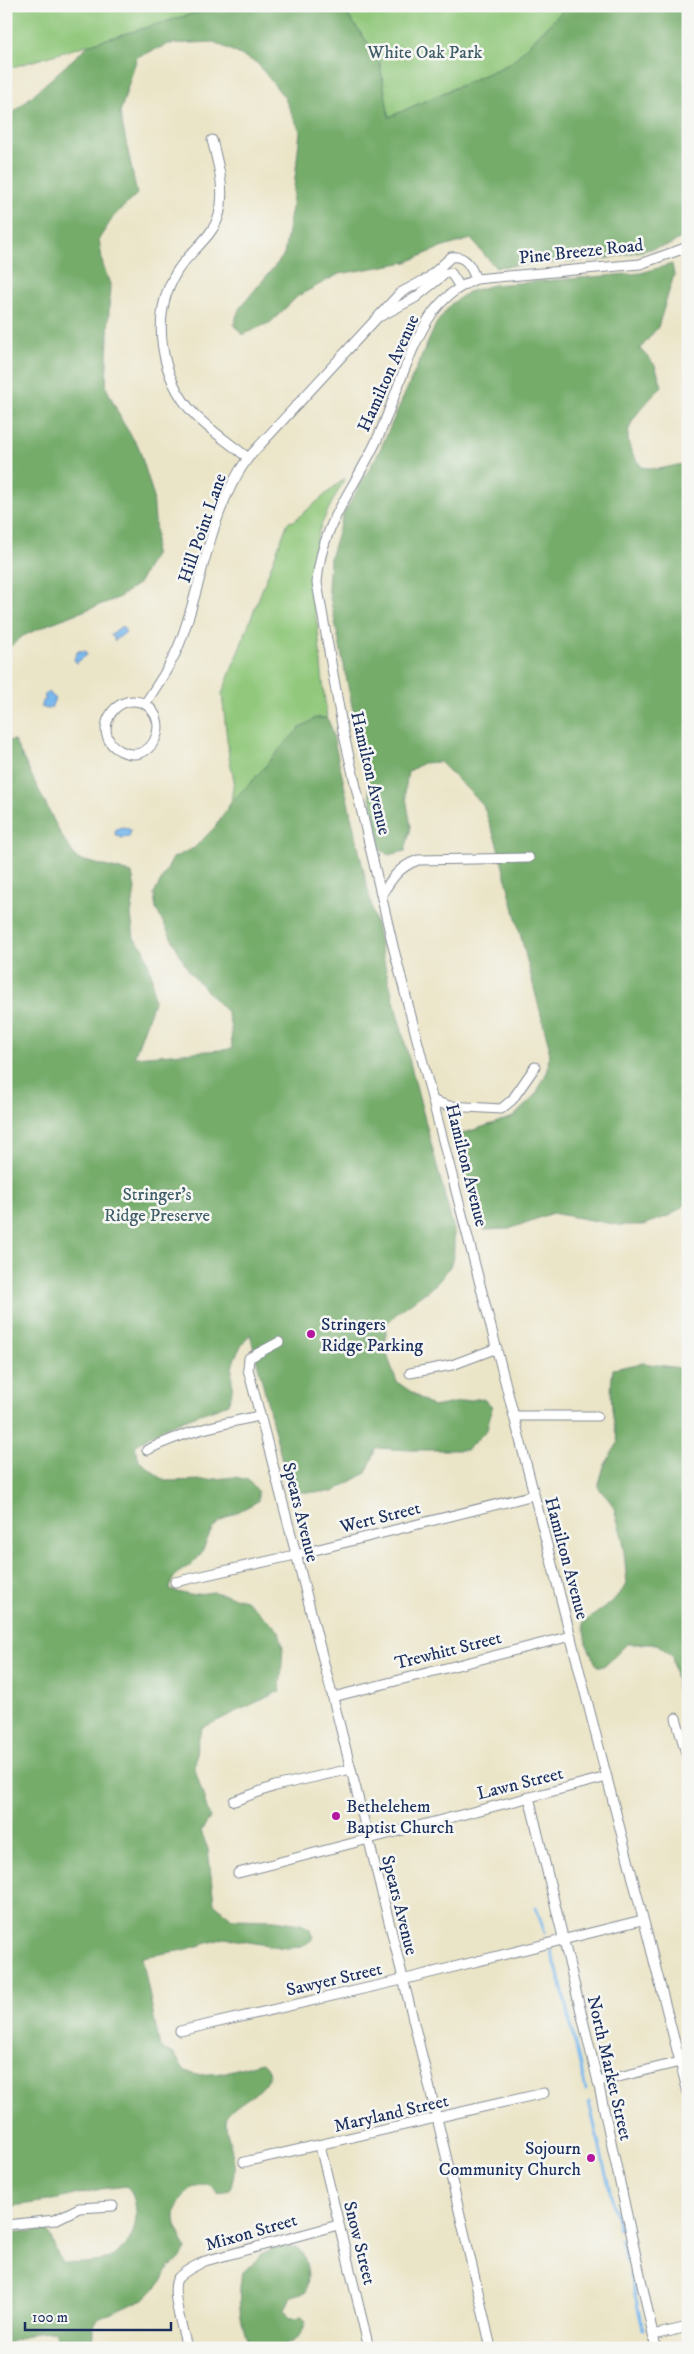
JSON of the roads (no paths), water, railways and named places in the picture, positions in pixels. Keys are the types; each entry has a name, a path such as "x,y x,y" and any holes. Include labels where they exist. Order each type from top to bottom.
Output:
{"street":[{"path":"212,140 221,186 218,216 212,230 173,278 163,308 161,338 174,384 191,410 248,458"},
{"name":"Pine Breeze Road","path":"476,279 640,264 688,247"},
{"name":"Hill Point Lane","path":"381,316 399,308 428,283 451,258 455,257 467,262 476,279"},
{"name":"Hill Point Lane","path":"146,704 178,647 224,503 239,470 248,458 381,316 393,300 408,287 428,283 446,273 451,273 460,287"},
{"name":"Hamilton Avenue","path":"476,279 451,292 433,312 420,336 379,436 330,524 318,569 317,583 343,731 393,946 688,2093"},
{"path":"393,300 399,308"},
{"path":"135,701 146,704 153,711 159,723 158,734 154,742 145,750 136,754 118,750 107,736 106,723 109,715 116,706 125,702 135,701"},
{"path":"382,894 396,872 406,864 418,860 529,858"},
{"path":"434,1101 449,1106 501,1109 512,1100 535,1067"},
{"name":"Spears Avenue","path":"279,1342 249,1358 248,1369 333,1697 438,2119 491,2348"},
{"path":"410,1373 452,1365 497,1348"},
{"path":"147,1450 170,1438 259,1416"},
{"path":"514,1416 597,1416"},
{"name":"Wert Street","path":"175,1582 295,1555 534,1495"},
{"name":"Trewhitt Street","path":"333,1697 571,1636"},
{"path":"676,1718 688,1760"},
{"path":"234,1801 275,1786 351,1769"},
{"name":"Lawn Street","path":"238,1873 607,1777"},
{"name":"North Market Street","path":"528,1797 598,2082 656,2348"},
{"name":"Sawyer Street","path":"180,2031 402,1980 642,1920"},
{"path":"598,2082 680,2062"},
{"name":"Maryland Street","path":"244,2162 438,2119 544,2093"},
{"name":"Snow Street","path":"320,2146 369,2348"},
{"path":"6,2225 54,2220 79,2208 113,2206"},
{"name":"Mixon Street","path":"187,2348 174,2290 176,2279 186,2271 205,2261 338,2225"},
{"path":"653,2336 688,2328"}],"water":[{"path":"122,626 126,632 114,641 114,637 110,635"},
{"path":"78,651 85,651 87,655 76,663 74,659"},
{"path":"48,692 55,698 51,708 47,709 41,707 42,701 46,700 44,696"},
{"path":"123,827 131,830 129,837 122,838 115,834 116,829"}],"waterway":[{"path":"536,1907 545,1933"},
{"path":"551,1951 560,1980 586,2090"},
{"path":"589,2102 619,2229"},
{"path":"621,2240 627,2262"},
{"path":"630,2274 643,2329"}],"place":[{"name":"Stringers Ridge Parking","path":"311,1334"},
{"name":"Bethelehem Baptist Church","path":"336,1816"},
{"name":"Sojourn Community Church","path":"591,2158"}],"park label":[{"name":"White Oak Park","path":"425,52"},
{"name":"Stringer's Ridge Preserve","path":"157,1204"}]}
